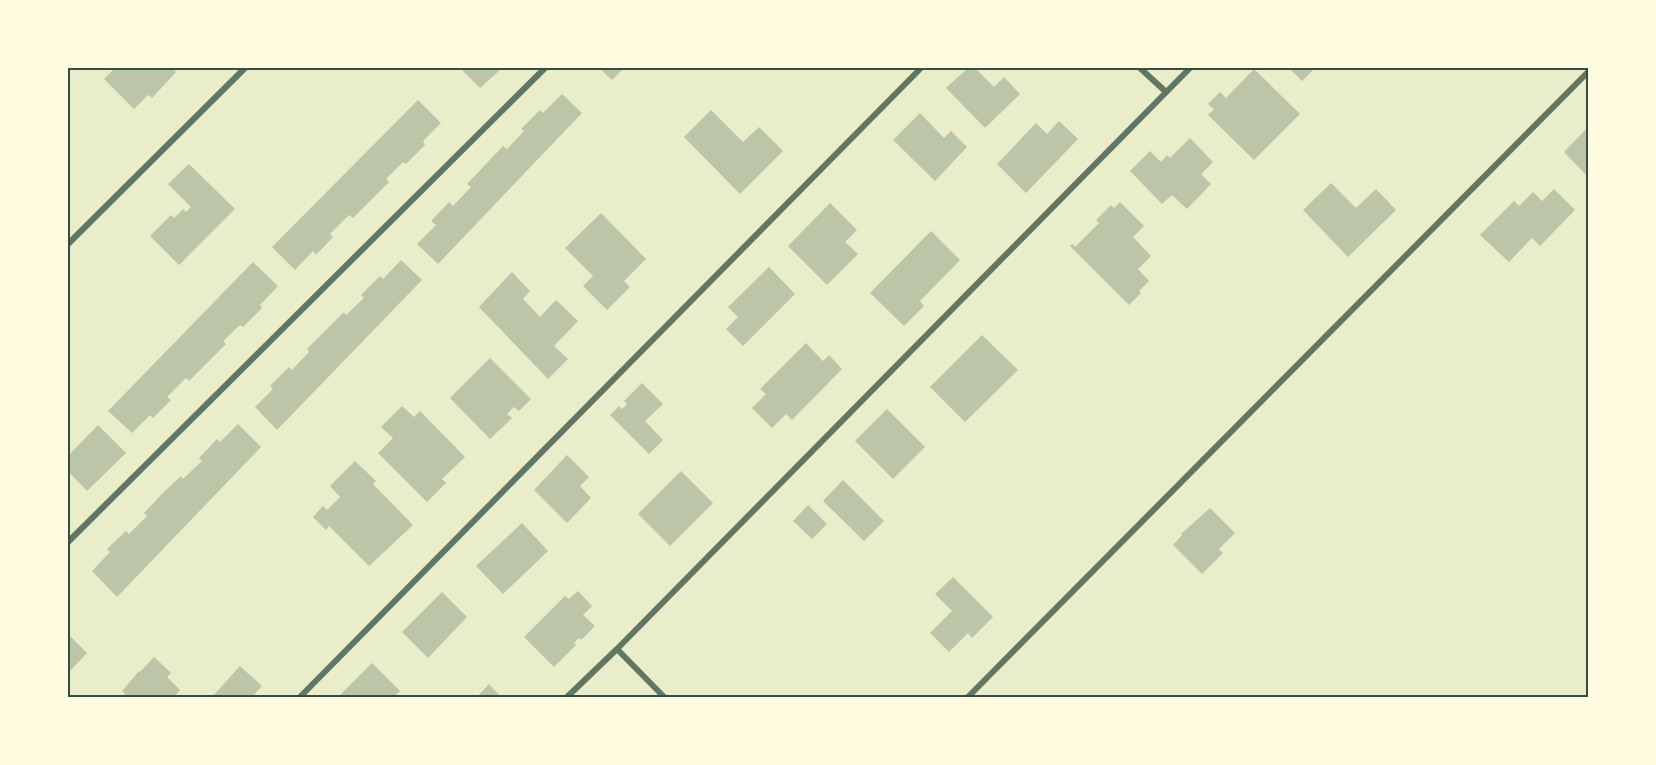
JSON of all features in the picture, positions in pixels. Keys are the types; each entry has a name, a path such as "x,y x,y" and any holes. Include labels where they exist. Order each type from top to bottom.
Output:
{"street":[{"path":"68,244 245,68"},
{"path":"68,542 545,68"},
{"path":"299,698 921,68"},
{"path":"1140,68 1165,91"},
{"path":"566,698 1190,68"},
{"path":"967,698 1588,72"},
{"path":"617,649 666,698"}],"building":[{"path":"115,68 172,68 176,72 152,98 148,95 134,109 104,79"},
{"path":"460,68 502,68 480,88"},
{"path":"599,68 624,68 612,80"},
{"path":"968,68 975,68 994,87 1004,77 1020,94 985,128 946,88"},
{"path":"1289,68 1315,68 1302,81"},
{"path":"1254,69 1300,114 1254,160 1208,115 1214,109 1208,104 1220,92 1226,98"},
{"path":"562,94 582,113 438,264 417,244 436,225 431,221 449,202 453,206 471,187 467,184 503,146 507,149 524,131 521,129 540,110 543,113"},
{"path":"418,100 441,123 423,141 425,145 406,164 403,162 386,179 389,182 353,218 349,215 330,234 333,237 316,255 313,251 295,270 272,247"},
{"path":"711,110 743,142 759,127 783,151 740,194 684,137"},
{"path":"920,113 944,138 951,131 967,147 935,181 893,140"},
{"path":"1059,121 1078,139 1026,193 997,164 1036,123 1047,134"},
{"path":"1588,127 1588,177 1564,152"},
{"path":"1190,138 1213,162 1201,174 1211,184 1187,209 1172,195 1162,204 1130,171 1150,151 1161,162 1167,155 1170,158"},
{"path":"189,164 235,209 179,265 150,236 171,215 174,218 183,209 186,212 191,207 168,184"},
{"path":"1331,183 1356,208 1376,189 1396,210 1348,257 1303,210"},
{"path":"1554,189 1575,210 1540,246 1532,238 1509,262 1480,235 1514,201 1519,206 1533,192 1542,201"},
{"path":"1120,202 1144,226 1133,237 1151,256 1138,269 1149,281 1129,305 1070,246 1073,244 1075,247 1099,223 1096,220 1111,205 1114,208"},
{"path":"830,203 857,230 845,242 858,254 827,285 788,246"},
{"path":"601,213 646,259 624,281 630,287 607,310 583,286 593,276 565,248"},
{"path":"931,231 960,260 920,301 924,306 904,326 870,293"},
{"path":"401,260 422,280 277,430 255,407 273,389 270,386 289,367 292,370 309,352 307,349 344,312 346,315 364,298 361,295 380,276 383,279"},
{"path":"253,262 278,286 260,305 262,308 243,327 240,325 223,341 226,344 189,381 186,378 167,397 171,400 153,418 150,415 132,433 108,411"},
{"path":"769,267 795,294 743,346 726,329 738,317 728,307"},
{"path":"512,272 530,291 523,299 540,317 556,300 578,321 554,346 568,359 548,379 479,307"},
{"path":"982,335 1018,370 965,422 930,387"},
{"path":"806,343 823,361 829,355 842,369 792,420 786,414 772,428 752,408 766,394 760,389"},
{"path":"490,358 531,399 519,411 514,407 507,414 512,418 490,439 450,398"},
{"path":"642,383 663,404 645,421 663,440 649,454 610,415 619,406 622,409 627,404 624,401"},
{"path":"402,406 414,417 420,411 465,457 442,479 446,483 427,502 378,453 393,438 381,427"},
{"path":"887,409 925,447 893,479 855,441"},
{"path":"238,424 261,447 117,597 92,571 110,552 107,549 126,531 129,534 147,516 144,513 162,494 202,461 199,458 217,439 220,442"},
{"path":"98,425 126,453 87,491 68,471 68,456"},
{"path":"567,455 589,477 580,486 591,498 567,523 534,490"},
{"path":"355,461 376,481 373,484 413,525 369,566 329,526 326,530 313,517 323,506 327,510 340,497 330,486"},
{"path":"681,471 713,503 670,546 638,514"},
{"path":"843,480 884,521 864,541 823,501"},
{"path":"808,505 827,524 812,539 793,521"},
{"path":"1210,508 1235,533 1219,549 1223,553 1202,574 1173,545 1181,534"},
{"path":"522,523 548,551 503,594 476,566"},
{"path":"953,577 993,617 972,638 968,633 949,652 930,633 952,611 935,594"},
{"path":"578,591 592,606 583,615 595,626 581,640 579,638 574,643 576,645 554,667 524,637 565,596 569,599"},
{"path":"442,592 467,617 428,658 402,632"},
{"path":"68,634 87,653 68,673"},
{"path":"154,657 171,673 167,677 180,690 173,698 129,698 122,691"},
{"path":"372,663 400,691 393,698 337,698"},
{"path":"240,666 262,686 251,698 211,698"},
{"path":"489,684 502,698 476,698"}]}
